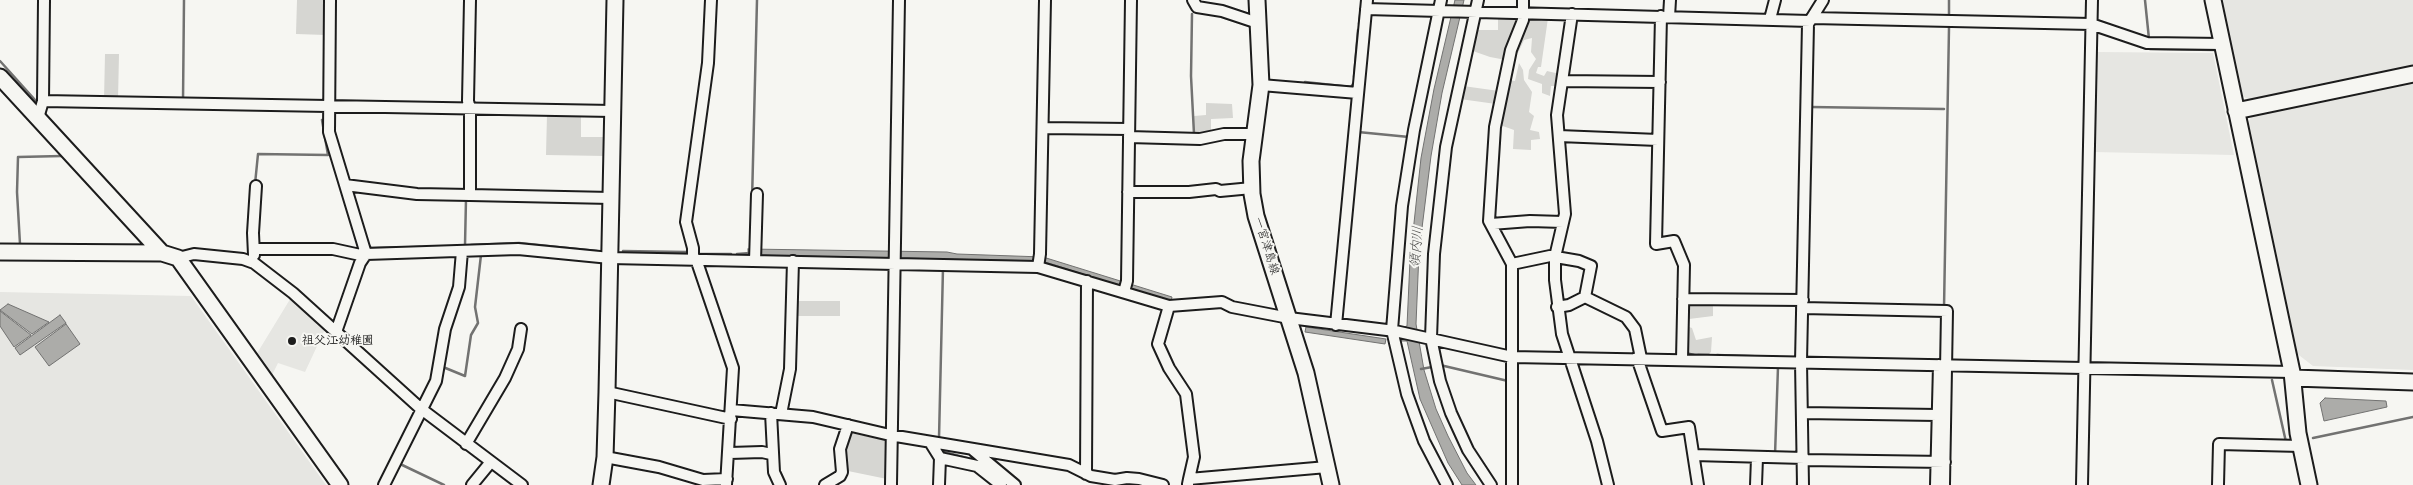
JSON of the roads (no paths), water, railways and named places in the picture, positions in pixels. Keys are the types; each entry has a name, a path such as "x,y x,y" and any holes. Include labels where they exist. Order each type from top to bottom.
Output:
{"street":[{"path":"38,118 43,101 44,0"},
{"path":"330,0 330,132 365,255 336,332"},
{"path":"470,0 468,100 470,109 470,195"},
{"path":"601,485 605,457 608,392 615,0"},
{"path":"605,457 659,467 703,480 727,482 730,453 732,362 694,259 686,222 708,63 711,0"},
{"path":"891,485 890,435 899,0"},
{"path":"1039,262 1045,0"},
{"path":"1125,288 1132,0"},
{"path":"1193,0 1197,7 1222,11 1258,23"},
{"name":"一宮津島線","path":"1257,0 1261,84 1251,161 1256,216 1306,373 1331,485"},
{"path":"1478,0 1474,11 1446,148 1440,189 1429,338 1440,381 1451,413 1468,450 1491,485"},
{"path":"1512,485 1512,264 1489,221 1495,127 1511,50 1523,20 1523,0"},
{"path":"1670,0 1665,16 1660,82 1656,244 1674,241 1684,265 1682,359"},
{"path":"1770,20 1775,0"},
{"path":"1803,485 1801,362 1808,24 1822,0"},
{"path":"2082,485 2092,0"},
{"path":"2213,0 2292,375 2301,446 2309,485"},
{"path":"1336,325 1366,5 1440,7 1474,11 1770,20 1811,19 2091,24 2147,43 2222,44"},
{"path":"1440,7 1414,130 1404,196 1394,331 1407,394 1424,441 1447,485"},
{"path":"1572,14 1557,115 1564,182 1563,222 1555,257 1557,307 1568,356 1588,412 1608,485"},
{"path":"2236,111 2413,74"},
{"path":"1562,81 1660,82"},
{"path":"2,84 38,118 162,253"},
{"path":"1261,84 1358,93"},
{"path":"43,101 613,111"},
{"path":"1043,128 1200,138 1224,134 1255,134"},
{"path":"1559,136 1658,140"},
{"path":"346,185 417,194 611,198"},
{"path":"254,263 253,233 256,186"},
{"path":"1128,192 1188,192 1216,188 1220,191 1252,188"},
{"path":"756,255 757,194"},
{"path":"1491,224 1530,221 1563,222"},
{"path":"255,249 333,249 365,255 518,249 610,258 694,259 756,255 793,261 894,258 1039,262 1087,281 1125,288 1169,306 1222,302 1232,307 1289,318 1394,331 1512,356 2084,368 2292,375 2413,382"},
{"path":"384,485 420,408 436,381 445,329 459,287 462,251"},
{"path":"0,252 162,253 178,258 194,254 243,259 254,263 293,293 420,408 490,463 522,485"},
{"path":"1512,264 1534,258 1555,257 1579,261 1591,266 1585,297"},
{"path":"178,258 340,485"},
{"path":"780,485 774,472 771,454 776,413 790,369 793,261"},
{"path":"1086,474 1087,281"},
{"path":"1557,307 1569,305 1585,297"},
{"path":"1585,297 1620,314 1632,324 1635,329 1639,358 1662,431 1689,427 1698,485"},
{"path":"1683,299 1947,311 1940,462 1936,485"},
{"path":"1169,306 1158,344 1186,394 1194,457 1188,482 1327,467"},
{"path":"466,444 505,378 518,349 521,329"},
{"path":"1943,365 1937,415 1940,462 1944,485"},
{"path":"608,392 731,414 776,413 814,417 890,435 1069,465 1086,474 1115,480 1127,478 1163,485"},
{"path":"1803,413 1937,415"},
{"path":"825,485 842,480 840,449 848,425"},
{"path":"930,442 940,458 939,485"},
{"path":"2218,485 2219,444 2301,446"},
{"path":"972,449 1015,485"},
{"path":"730,453 762,452 771,454"},
{"path":"1694,455 1940,462"},
{"path":"940,458 977,466 1001,485"},
{"path":"1756,485 1757,458"},
{"path":"472,485 490,463"}],"water":[{"name":"領内川","path":"1455,0 1464,0 1442,93 1431,156 1419,252 1416,324 1424,370 1436,409 1467,473 1476,485 1462,485 1448,463 1420,399 1407,341 1400,341 1399,329 1407,326 1410,260 1421,158 1434,89"},
{"path":"748,249 947,252 1043,257 1172,297 1171,302 1042,261 748,255"},
{"path":"8,304 49,322 32,334 0,310"},
{"path":"0,311 31,335 14,347 0,326"},
{"path":"60,315 66,323 20,355 15,348"},
{"path":"66,324 80,344 49,366 35,347"},
{"path":"1306,327 1386,339 1385,344 1305,332"},
{"path":"2325,398 2386,401 2387,407 2324,421 2320,403"}],"waterway":[{"path":"183,101 184,0"},
{"path":"751,241 757,0"},
{"path":"1359,24 1362,0"},
{"path":"1949,0 1949,16"},
{"path":"2145,0 2149,39"},
{"path":"1192,14 1191,76 1194,134"},
{"path":"1944,308 1949,28"},
{"path":"1354,77 1358,30"},
{"path":"2150,47 2150,49 2217,50 2217,52"},
{"path":"0,61 36,101"},
{"path":"1305,82 1351,87 1353,84"},
{"path":"1811,107 1944,109"},
{"path":"255,184 258,154 328,155 322,120"},
{"path":"1358,132 1409,137"},
{"path":"20,244 17,192 18,157 62,156"},
{"path":"465,245 466,199"},
{"path":"471,245 519,243 597,251"},
{"path":"368,244 371,248 420,247"},
{"path":"458,246 466,246"},
{"path":"623,251 686,252"},
{"path":"737,254 750,253"},
{"path":"698,254 731,254"},
{"path":"443,367 465,376 471,335 478,323 475,307 481,255"},
{"path":"939,438 943,268"},
{"path":"1686,353 1694,355"},
{"path":"1698,355 1709,355"},
{"path":"1717,355 1778,357"},
{"path":"1440,365 1508,381"},
{"path":"1421,369 1432,367"},
{"path":"1775,455 1778,367"},
{"path":"2272,380 2286,442"},
{"path":"2313,438 2413,417"},
{"path":"940,447 944,452 979,461"},
{"path":"1797,485 1798,462"},
{"path":"398,463 444,485"}],"place":[{"name":"祖父江幼稚園","path":"292,341"}]}
